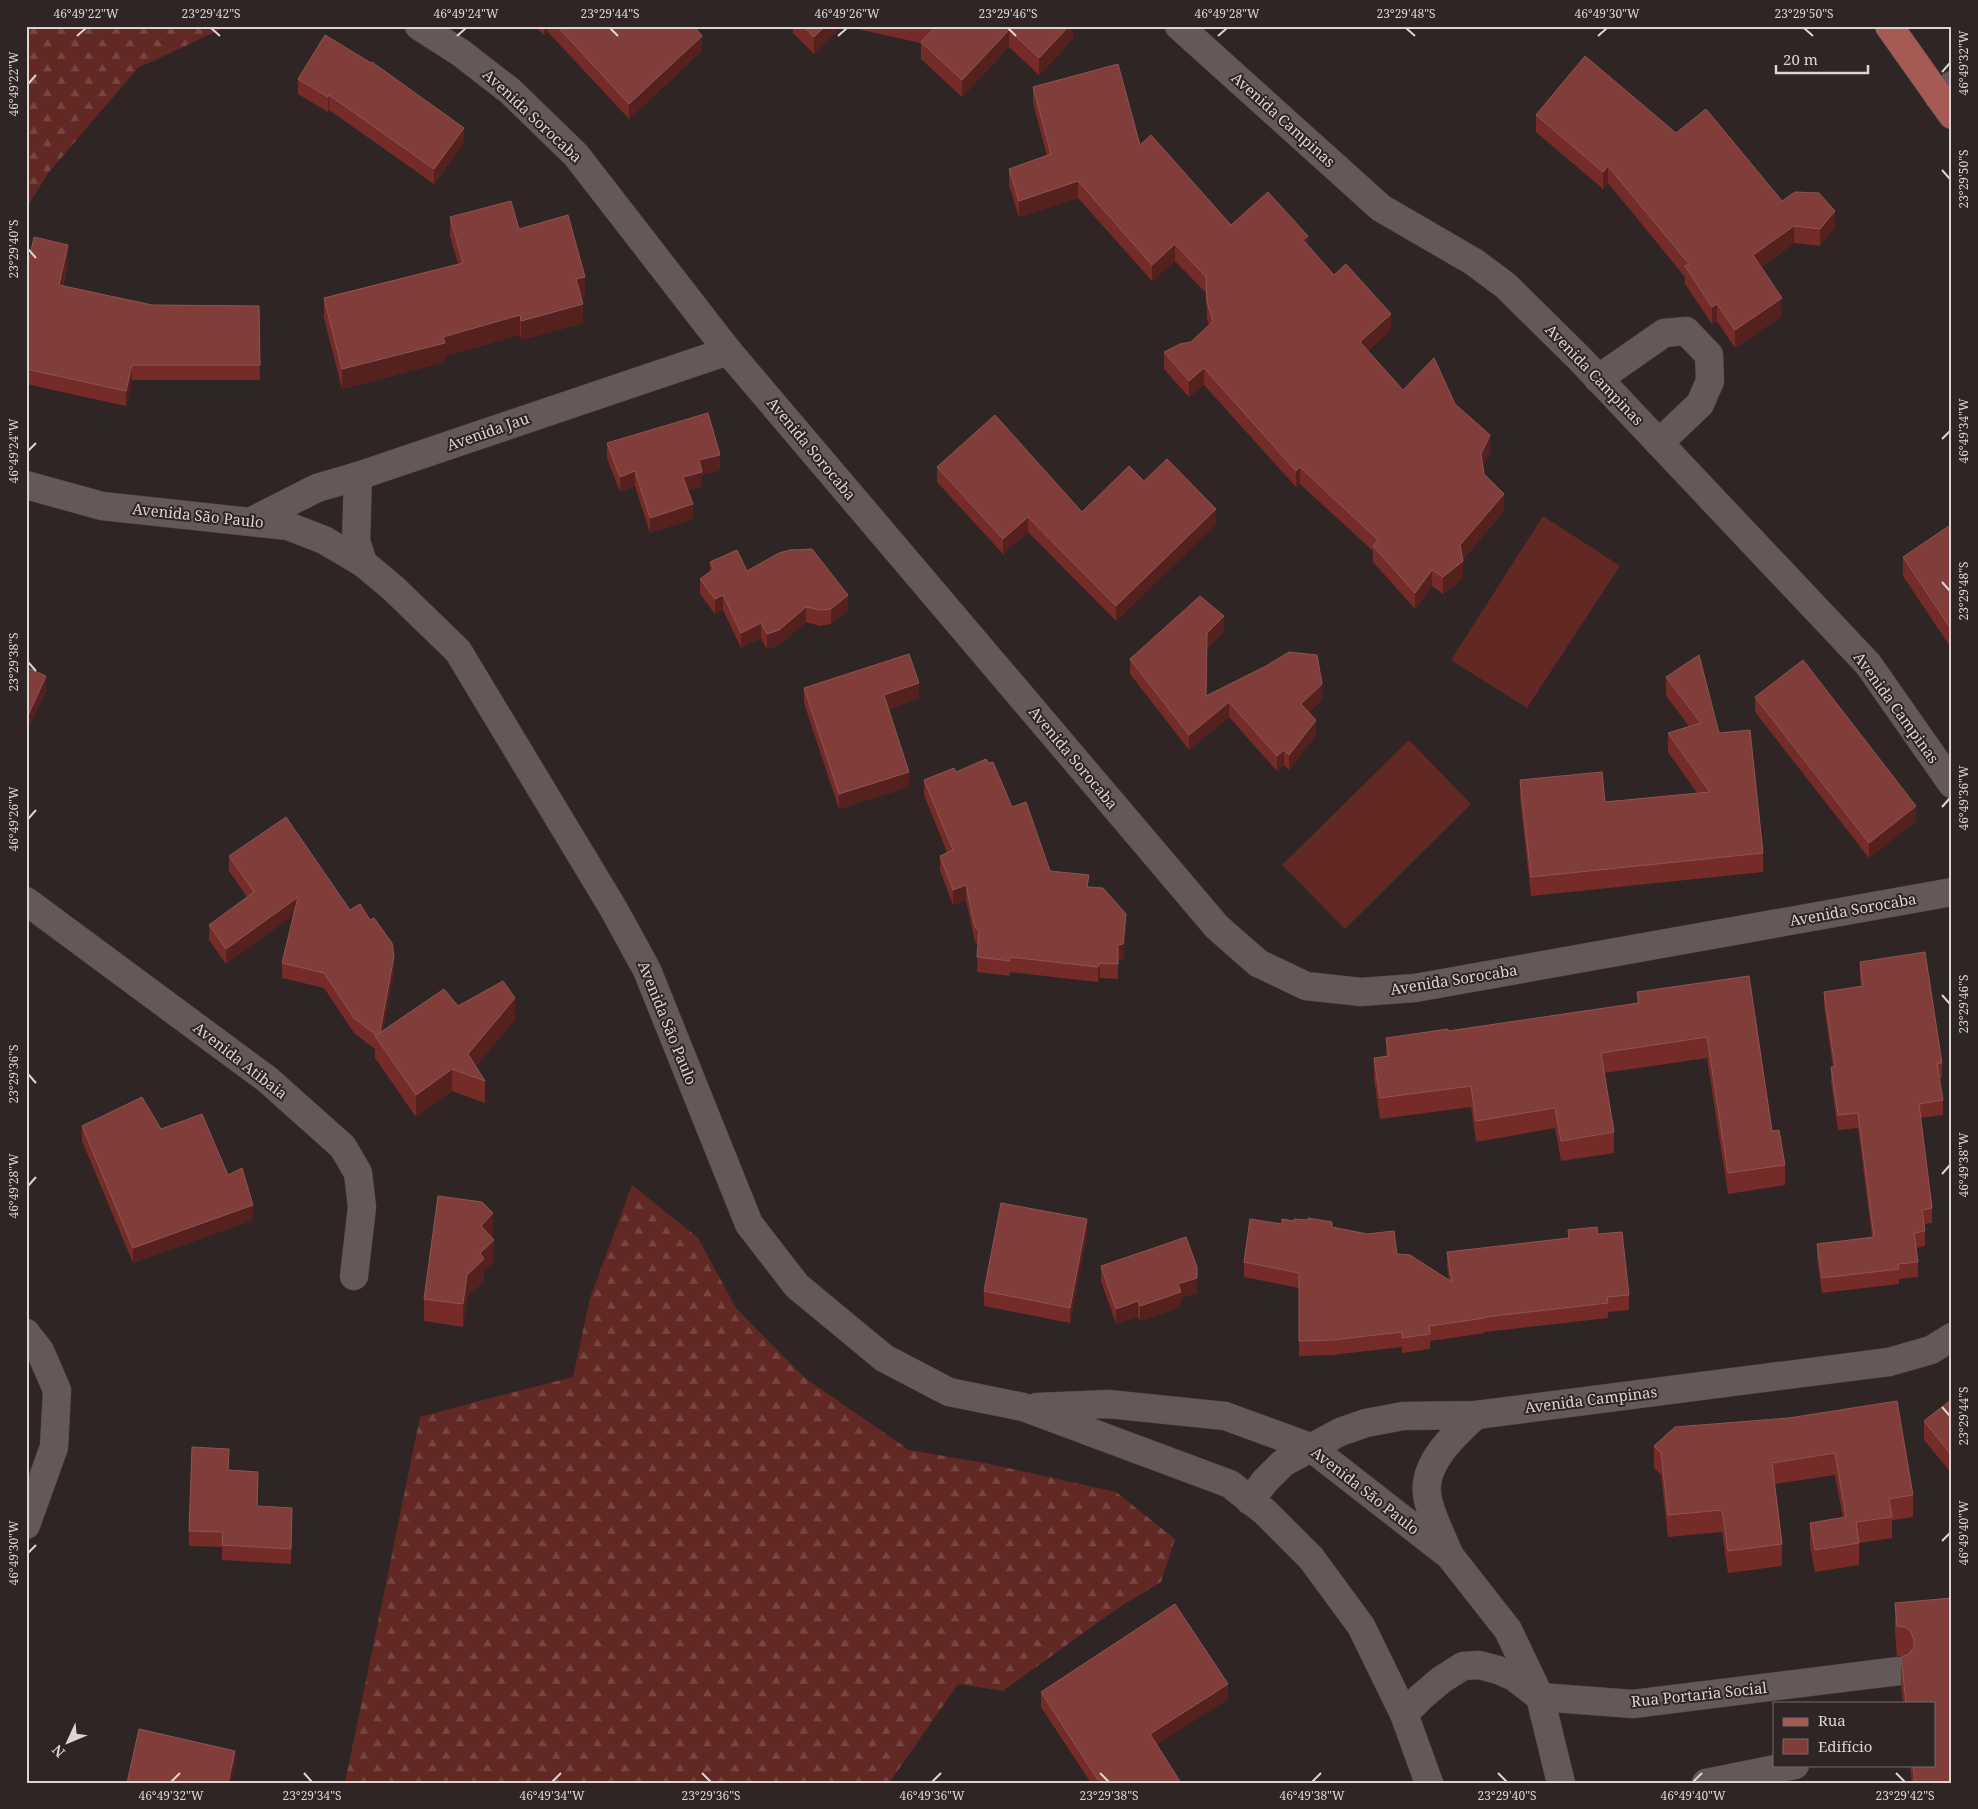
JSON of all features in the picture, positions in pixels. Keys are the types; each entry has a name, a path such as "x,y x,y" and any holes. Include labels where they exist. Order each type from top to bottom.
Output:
{"main road":[{"path":"1889,26 1947,98"}],"street":[{"name":"Avenida Sorocaba","path":"419,26 461,53 510,91 576,155 728,351 1217,927 1258,963 1306,986 1361,992 1415,988 1952,892"},
{"name":"Avenida Campinas","path":"1179,26 1381,208 1474,262 1506,286 1598,379 1868,664 1952,784"},
{"path":"1598,379 1664,333 1686,331 1709,355 1710,381 1700,404 1659,443"},
{"name":"Avenida Jau","path":"252,521 318,488 728,351"},
{"path":"358,476 356,541 363,563"},
{"name":"Avenida São Paulo","path":"26,485 102,506 288,526 324,540 363,563 393,588 458,651 608,899 648,970 749,1224 797,1286 884,1358 949,1392 1023,1407 1230,1484 1265,1512 1311,1558 1360,1626 1404,1714 1429,1783"},
{"name":"Avenida Atibaia","path":"26,901 268,1080 343,1147 358,1173 362,1207 354,1276"},
{"path":"26,1332 40,1351 57,1390 54,1447 26,1524"},
{"name":"Avenida Campinas","path":"1250,1501 1265,1481 1284,1463 1340,1432 1366,1423 1403,1416 1476,1415 1890,1362 1931,1350 1952,1337"},
{"name":"Avenida São Paulo","path":"1023,1407 1108,1404 1225,1416 1310,1447 1450,1556 1508,1630 1540,1697 1561,1783"},
{"path":"1450,1556 1427,1494 1431,1468 1448,1442 1476,1415"},
{"path":"1404,1714 1420,1697 1441,1680 1463,1666 1479,1665 1498,1670 1514,1678 1540,1697"},
{"name":"Rua Portaria Social","path":"1540,1697 1633,1704 1899,1672"},
{"path":"1706,1783 1791,1766"}],"green space":[{"path":"26,26 228,26 138,68 49,172 26,209"},
{"path":"1543,516 1620,566 1527,708 1451,660"},
{"path":"1409,740 1471,804 1345,929 1282,865"},
{"path":"632,1185 698,1238 736,1308 805,1378 909,1450 985,1463 1116,1492 1175,1539 1161,1582 1118,1608 1003,1691 958,1684 889,1783 345,1783 420,1417 573,1377 590,1298"}],"building":[{"path":"557,26 694,26 702,36 629,104"},
{"path":"803,26 825,26 814,37"},
{"path":"924,26 1069,26 1039,58 1009,30 962,80 921,42 934,28"},
{"path":"325,35 372,62 464,128 434,169 329,95 328,97 298,79"},
{"path":"1585,56 1676,133 1706,109 1782,201 1795,192 1819,193 1835,211 1820,229 1794,226 1753,255 1782,298 1735,330 1717,304 1712,307 1685,266 1689,264 1608,166 1603,172 1536,115"},
{"path":"1118,64 1140,145 1151,135 1231,225 1268,192 1308,236 1303,240 1334,275 1346,264 1391,314 1360,342 1403,390 1434,358 1455,404 1490,435 1481,454 1484,474 1504,494 1460,545 1463,561 1443,577 1432,570 1415,593 1373,546 1378,540 1300,467 1296,471 1204,368 1189,381 1164,352 1180,344 1191,342 1213,321 1207,302 1206,277 1175,244 1152,265 1078,181 1019,201 1009,169 1051,154 1033,87"},
{"path":"511,201 519,229 568,215 585,277 576,279 583,304 521,321 520,315 443,337 445,343 342,369 324,298 463,263 450,217"},
{"path":"34,237 68,245 59,285 152,305 259,306 260,365 132,365 126,391 26,369 26,273"},
{"path":"708,413 720,455 699,460 702,472 683,477 693,504 650,518 635,471 620,477 607,443"},
{"path":"995,415 1082,512 1129,466 1144,481 1167,459 1216,509 1116,606 1028,517 1003,539 937,467"},
{"path":"1952,524 1952,628 1951,629 1903,557"},
{"path":"812,549 848,595 831,609 820,610 806,607 779,630 767,634 761,623 741,633 723,595 715,599 700,579 714,569 710,562 737,550 747,571 779,553 790,550"},
{"path":"1200,596 1224,616 1207,633 1206,696 1266,666 1289,652 1317,655 1322,684 1301,704 1316,720 1289,755 1284,750 1277,756 1229,702 1189,735 1130,659"},
{"path":"909,654 919,683 884,695 909,772 839,794 804,688"},
{"path":"1699,655 1719,733 1750,730 1763,853 1531,877 1520,780 1602,772 1605,802 1710,792 1668,733 1701,723 1666,677"},
{"path":"1803,660 1916,806 1869,843 1755,697"},
{"path":"26,667 46,676 26,720"},
{"path":"986,759 989,763 993,762 1012,807 1026,802 1050,871 1089,875 1087,887 1103,888 1126,914 1123,944 1118,945 1118,964 1100,963 1098,967 1010,957 1010,961 977,957 979,931 975,927 966,885 953,890 940,856 953,850 924,780 954,768 956,772"},
{"path":"286,817 350,910 360,904 370,920 374,918 392,943 394,956 380,1032 376,1035 354,1018 324,973 282,963 298,897 226,949 209,925 254,892 229,856"},
{"path":"1925,952 1942,1063 1937,1064 1943,1100 1919,1104 1932,1208 1922,1210 1925,1231 1914,1233 1918,1262 1898,1264 1899,1269 1822,1278 1817,1244 1874,1237 1858,1113 1838,1115 1831,1067 1835,1067 1824,992 1863,986 1860,962"},
{"path":"1749,976 1772,1131 1779,1130 1785,1165 1728,1173 1707,1037 1601,1053 1614,1132 1561,1141 1555,1108 1476,1121 1471,1086 1380,1098 1374,1058 1389,1056 1386,1038 1448,1029 1448,1031 1639,1003 1637,992"},
{"path":"503,981 515,998 468,1054 485,1081 452,1069 416,1095 375,1036 444,989 458,1006"},
{"path":"142,1097 161,1129 202,1114 228,1175 242,1168 253,1205 133,1248 82,1126"},
{"path":"438,1196 482,1202 493,1213 481,1226 494,1240 480,1253 484,1259 467,1275 463,1304 424,1299"},
{"path":"1001,1203 1087,1219 1070,1308 984,1291"},
{"path":"1308,1218 1332,1222 1332,1227 1367,1234 1394,1231 1397,1254 1410,1255 1452,1282 1447,1252 1569,1238 1568,1230 1597,1227 1598,1234 1622,1232 1629,1295 1607,1297 1608,1303 1485,1317 1429,1326 1430,1334 1402,1338 1402,1332 1332,1340 1299,1341 1299,1273 1244,1262 1250,1219 1282,1224 1282,1219 1294,1221 1294,1219 1308,1220"},
{"path":"1186,1237 1197,1267 1197,1278 1178,1284 1181,1292 1140,1306 1138,1301 1116,1309 1101,1266"},
{"path":"1952,1399 1952,1456 1924,1421"},
{"path":"1897,1401 1913,1495 1889,1499 1892,1517 1856,1522 1859,1543 1815,1550 1810,1523 1846,1517 1835,1453 1772,1463 1782,1544 1728,1551 1722,1510 1668,1515 1661,1453 1654,1446 1675,1427 1789,1418"},
{"path":"192,1447 229,1449 228,1470 258,1472 257,1506 292,1508 291,1549 222,1545 223,1532 189,1531"},
{"path":"1952,1598 1952,1783 1915,1783 1913,1766 1936,1766 1936,1702 1906,1702 1901,1657 1909,1654 1914,1647 1914,1640 1911,1632 1905,1627 1897,1626 1895,1603"},
{"path":"1175,1604 1228,1684 1150,1734 1181,1783 1100,1783 1041,1692"},
{"path":"139,1729 235,1751 228,1783 127,1783"}]}
